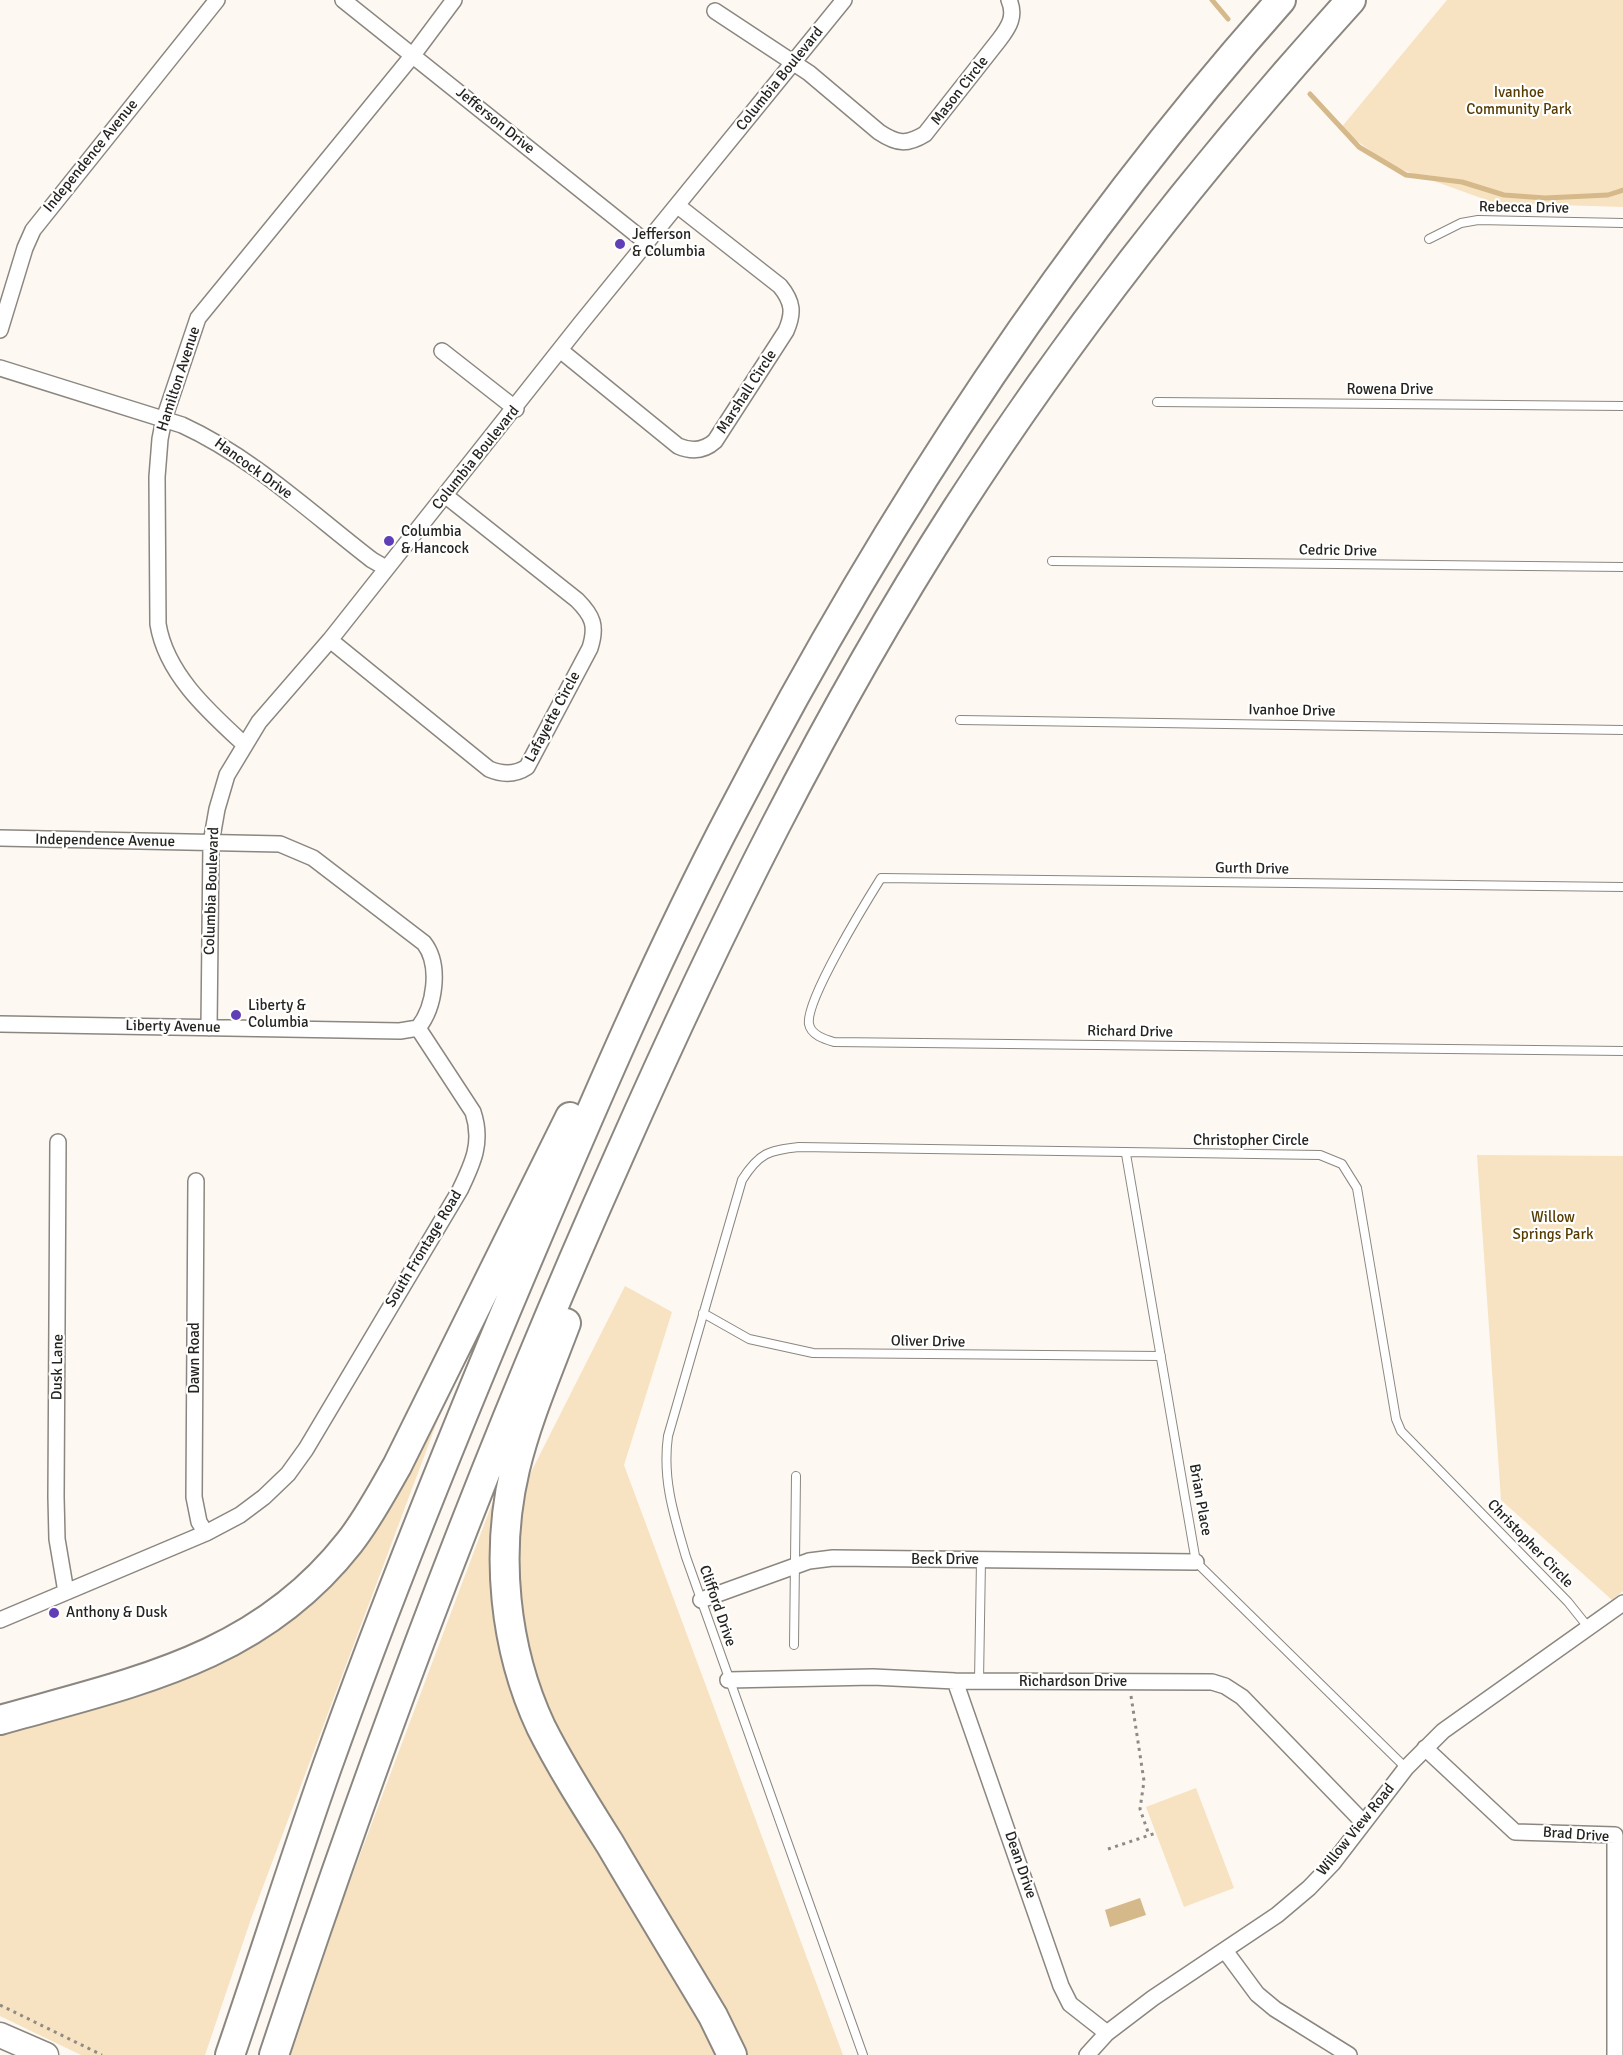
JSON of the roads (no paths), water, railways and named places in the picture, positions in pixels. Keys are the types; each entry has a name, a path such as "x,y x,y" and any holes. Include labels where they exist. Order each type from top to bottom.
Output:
{"highway":[{"path":"230,2055 327,1767 424,1510 587,1121 648,986 730,816 799,687 909,504 1018,337 1176,124 1281,0"},
{"path":"274,2055 392,1716 469,1512 579,1245 668,1044 794,789 878,636 957,508 1038,389 1122,275 1234,135 1352,0"},
{"path":"0,1720 179,1667 216,1650 283,1609 318,1578 349,1543 370,1513 397,1466 558,1139 648,986"},
{"path":"668,1044 526,1430 515,1470 508,1511 505,1559 507,1609 519,1666 540,1725 713,2016 732,2055"}],"main road":[{"path":"0,2035 46,2055"}],"street":[{"name":"Independence Avenue","path":"0,330 25,248 33,230 217,0"},
{"name":"Jefferson Drive","path":"343,0 647,243"},
{"name":"Hamilton Avenue","path":"245,745 215,717 181,677 161,643 158,624 157,477 164,419 198,318 413,55 454,0"},
{"name":"Columbia Boulevard","path":"209,1028 211,843 217,809 227,775 259,722 330,640 516,409 560,350 843,0"},
{"name":"Mason Circle","path":"715,11 793,63 890,140 912,142 925,134 1010,26 1012,15 1009,0"},
{"name":"Marshall Circle","path":"560,350 678,446 701,450 715,441 786,331 791,319 792,306 780,286 678,206"},
{"path":"442,351 516,409"},
{"name":"Hancock Drive","path":"0,368 164,419 207,436 243,460 372,560 386,568"},
{"name":"Lafayette Circle","path":"330,640 489,769 506,774 519,772 527,767 591,648 595,630 594,621 577,600 446,496"},
{"name":"Independence Avenue","path":"0,838 211,843"},
{"path":"211,843 280,844 294,848 313,858 424,943 433,961 434,982 430,1009 418,1028"},
{"name":"Liberty Avenue","path":"0,1024 400,1031 418,1028"},
{"name":"South Frontage Road","path":"0,1620 206,1533 240,1515 264,1497 288,1474 306,1449 473,1164 478,1146 478,1127 473,1112 418,1028"},
{"name":"Dusk Lane","path":"58,1142 56,1497 57,1539 66,1592"},
{"name":"Dawn Road","path":"196,1181 194,1497 199,1522 206,1533"},
{"name":"Beck Drive","path":"700,1600 808,1561 832,1558 1196,1562"},
{"name":"Willow View Road","path":"1087,2055 1107,2033 1153,1998 1227,1952 1277,1916 1309,1888 1333,1863 1362,1821 1406,1768 1443,1731 1623,1603"},
{"name":"Richardson Drive","path":"728,1680 873,1677 980,1682 1212,1682 1225,1686 1242,1697 1362,1821"},
{"name":"Dean Drive","path":"955,1681 1061,1986 1070,2004 1107,2033"},
{"name":"Brad Drive","path":"1425,1748 1515,1832 1615,1835 1615,2055"},
{"path":"1227,1952 1257,1994 1275,2009 1349,2055"}],"lane":[{"name":"Rebecca Drive","path":"1429,239 1461,223 1478,220 1623,223"},
{"name":"Rowena Drive","path":"1157,402 1623,406"},
{"name":"Cedric Drive","path":"1052,561 1623,567"},
{"name":"Ivanhoe Drive","path":"960,720 1623,730"},
{"name":"Gurth Drive","path":"881,878 1623,887"},
{"name":"Richard Drive","path":"881,878 856,918 809,1014 812,1031 834,1042 1623,1051"},
{"name":"Christopher Circle","path":"758,1160 772,1150 799,1147 1126,1154 1320,1155 1337,1161 1348,1170 1357,1188 1396,1419 1401,1431 1568,1602 1588,1627"},
{"name":"Brian Place","path":"1126,1154 1196,1562"},
{"name":"Clifford Drive","path":"758,1160 742,1180 668,1436 665,1455 668,1495 700,1600 863,2055"},
{"name":"Oliver Drive","path":"703,1313 749,1339 813,1353 1161,1356"},
{"path":"794,1645 796,1476"},
{"path":"980,1682 981,1560"},
{"path":"1196,1562 1406,1768"}],"waterway":[{"path":"1212,0 1228,19"},
{"path":"1310,94 1359,147 1406,175 1462,182 1504,195 1545,198 1608,195 1623,190"}],"place":[{"name":"Jefferson & Columbia","path":"620,244"},
{"name":"Columbia & Hancock","path":"389,541"},
{"name":"Liberty & Columbia","path":"236,1015"},
{"name":"Anthony & Dusk","path":"54,1613"}],"park label":[{"name":"Ivanhoe Community Park","path":"1519,102"},
{"name":"Willow Springs Park","path":"1553,1226"}]}
